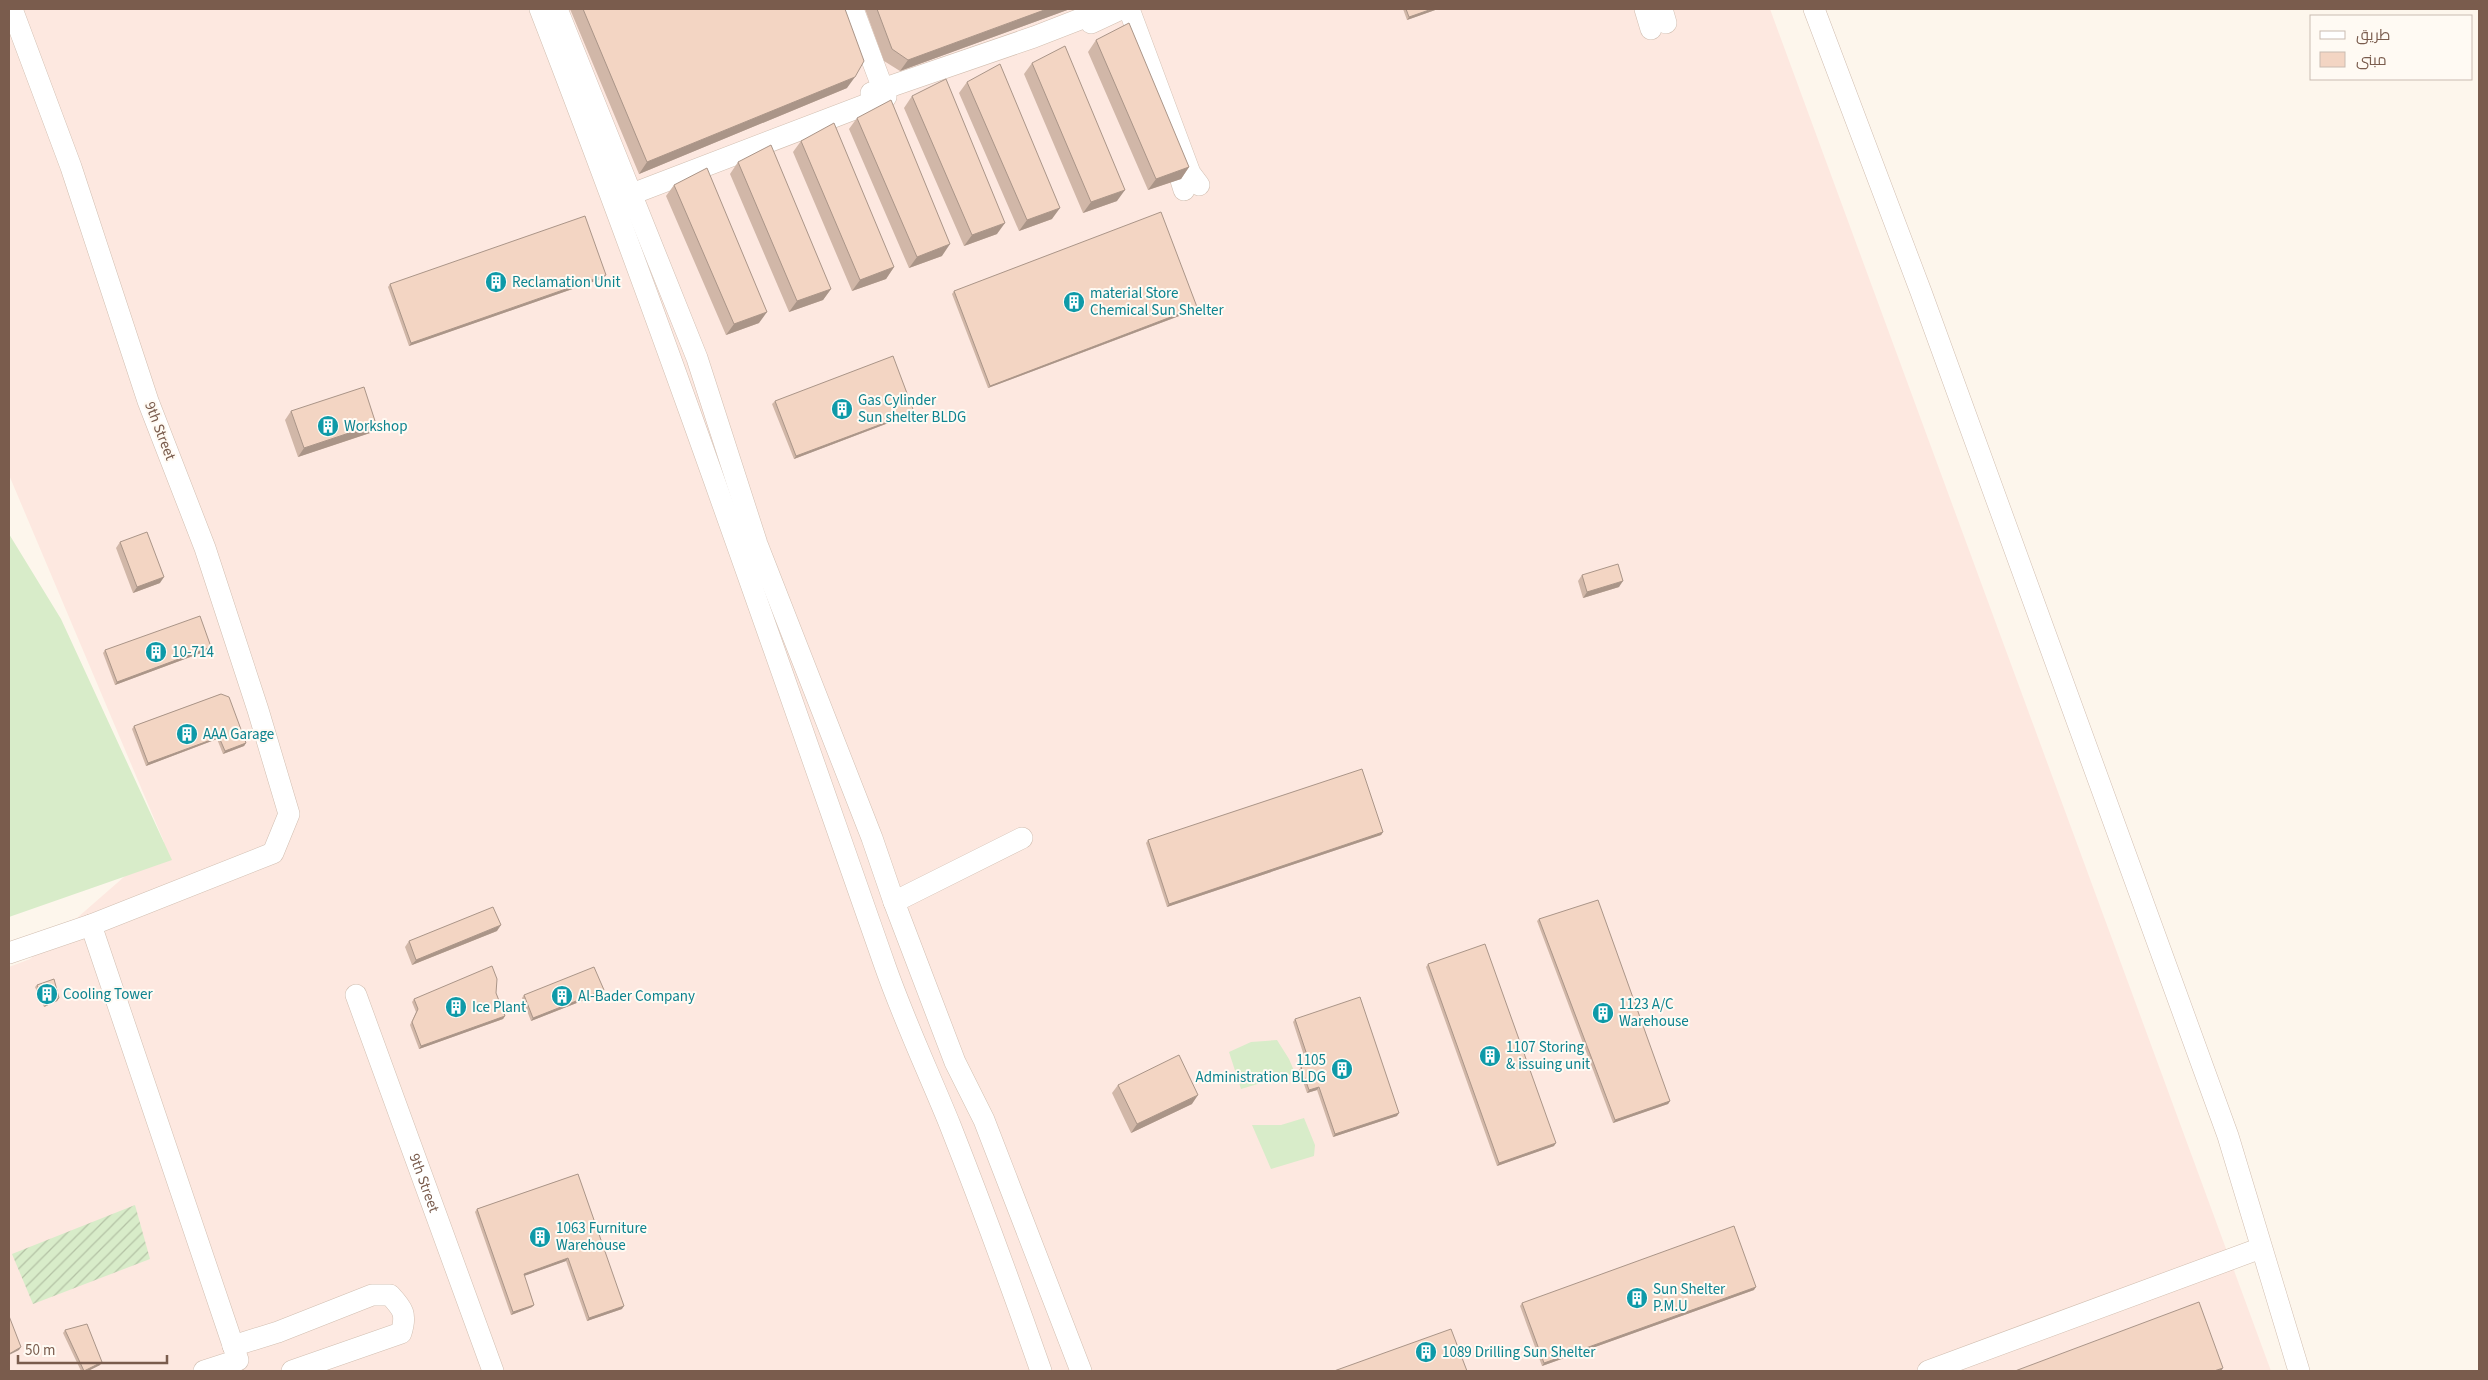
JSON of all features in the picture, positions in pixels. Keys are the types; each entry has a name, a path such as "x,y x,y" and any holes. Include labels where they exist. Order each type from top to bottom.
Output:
{"street":[{"name":"9th Street","path":"12,9 71,167 148,401 205,548 258,710 289,814 273,853 91,925"},
{"path":"540,9 619,213 818,768 885,966 1005,1267 1040,1371"},
{"path":"557,9 697,358 757,544 872,838 894,902 956,1062 981,1112 1081,1371"},
{"path":"843,9 867,81 878,94"},
{"path":"853,9 878,94"},
{"path":"630,189 878,94 1107,17 1118,9 1178,164 1192,187"},
{"path":"1814,9 1921,292 2225,1127 2299,1371"},
{"path":"894,902 1022,838"},
{"path":"9,953 91,925 237,1359"},
{"name":"9th Street","path":"356,995 493,1371"},
{"path":"1928,1371 2261,1248"},
{"path":"204,1371 237,1359 278,1332 372,1295 390,1295 400,1306 406,1319 402,1333 292,1371"}],"shaded area":[{"path":"9,9 1770,9 2271,1371 9,1371 9,967 30,959 164,842 9,475"}],"green space":[{"path":"9,534 61,619 172,860 9,917"},
{"path":"1277,1040 1295,1073 1241,1089 1229,1052 1251,1042"},
{"path":"1304,1118 1315,1145 1314,1156 1271,1169 1252,1125 1281,1125"},
{"path":"135,1205 150,1259 33,1304 12,1254"}],"building":[{"path":"583,9 845,9 864,61 855,77 647,162"},
{"path":"877,9 1047,9 908,60 892,49"},
{"path":"1406,9 1432,9 1409,17"},
{"path":"1129,23 1189,167 1156,179 1096,40"},
{"path":"1065,46 1125,190 1091,202 1032,63"},
{"path":"1000,64 1060,208 1027,220 967,82"},
{"path":"946,79 1005,223 972,235 912,96"},
{"path":"891,100 950,244 917,257 857,118"},
{"path":"834,123 894,267 860,280 801,141"},
{"path":"771,145 831,289 797,301 738,162"},
{"path":"707,168 767,312 734,324 674,185"},
{"name":"material Store Chemical Sun Shelter","path":"1161,212 1197,307 990,386 954,291"},
{"name":"Reclamation Unit","path":"585,216 606,275 411,343 390,284"},
{"name":"Gas Cylinder Sun shelter BLDG","path":"893,356 914,412 796,456 775,401"},
{"name":"Workshop","path":"364,387 376,424 304,448 291,411"},
{"path":"147,532 164,577 137,587 120,542"},
{"path":"1618,564 1623,581 1587,592 1582,575"},
{"name":"10-714","path":"200,616 211,647 117,682 105,650"},
{"name":"AAA Garage","path":"221,694 229,697 246,743 225,751 219,737 148,763 134,726"},
{"path":"1362,769 1383,832 1169,904 1148,840"},
{"name":"1123 A/C Warehouse","path":"1598,900 1670,1101 1615,1120 1539,919"},
{"path":"493,907 501,925 416,960 409,941"},
{"name":"1107 Storing & issuing unit","path":"1485,944 1556,1143 1499,1163 1428,964"},
{"name":"Ice Plant","path":"492,966 497,979 496,993 505,1016 421,1046 412,1022 418,1009 414,999"},
{"name":"Al-Bader Company","path":"594,967 604,990 533,1018 524,995"},
{"name":"Cooling Tower","path":"54,979 59,998 46,1004 37,985"},
{"name":"1105 Administration BLDG","path":"1360,997 1399,1113 1335,1134 1319,1087 1309,1090 1301,1067 1310,1064 1295,1019"},
{"path":"1179,1055 1198,1095 1137,1124 1118,1085"},
{"name":"1063 Furniture Warehouse","path":"578,1174 624,1306 589,1318 568,1258 524,1274 534,1305 513,1312 477,1209"},
{"name":"Sun Shelter P.M.U","path":"1734,1226 1756,1287 1544,1363 1522,1303"},
{"path":"2199,1302 2223,1368 2214,1371 2015,1371"},
{"path":"9,1316 21,1347 9,1354"},
{"path":"87,1324 102,1362 84,1371 65,1330"},
{"name":"1089 Drilling Sun Shelter","path":"1451,1329 1467,1371 1334,1371"}],"place":[{"name":"Reclamation Unit","path":"496,282"},
{"name":"material Store Chemical Sun Shelter","path":"1074,302"},
{"name":"Gas Cylinder Sun shelter BLDG","path":"842,409"},
{"name":"Workshop","path":"328,426"},
{"name":"10-714","path":"156,652"},
{"name":"AAA Garage","path":"187,734"},
{"name":"Cooling Tower","path":"47,994"},
{"name":"Al-Bader Company","path":"562,996"},
{"name":"Ice Plant","path":"456,1007"},
{"name":"1123 A/C Warehouse","path":"1603,1013"},
{"name":"1107 Storing & issuing unit","path":"1490,1056"},
{"name":"1105 Administration BLDG","path":"1342,1069"},
{"name":"1063 Furniture Warehouse","path":"540,1237"},
{"name":"Sun Shelter P.M.U","path":"1637,1298"},
{"name":"1089 Drilling Sun Shelter","path":"1426,1352"}]}
